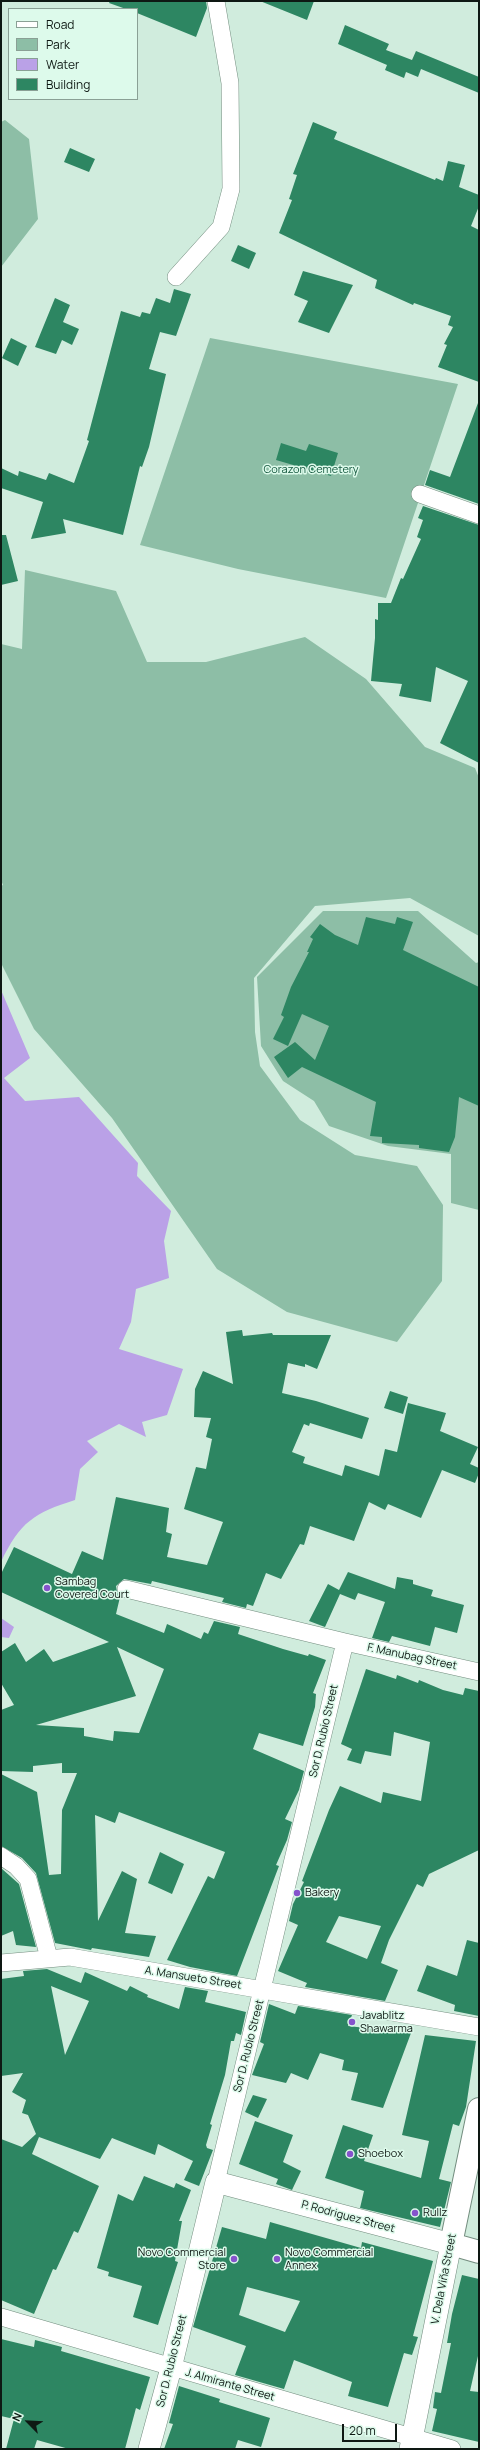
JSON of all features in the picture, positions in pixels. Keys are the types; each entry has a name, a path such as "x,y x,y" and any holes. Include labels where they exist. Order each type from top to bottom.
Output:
{"main road":[{"name":"V. Dela Viña Street","path":"451,2244 479,2108"},
{"name":"P. Rodriguez Street","path":"451,2244 479,2252"}],"street":[{"path":"176,277 220,227 231,189 230,83 216,1"},
{"path":"420,494 479,515"},
{"name":"F. Manubag Street","path":"126,1589 346,1642 479,1672"},
{"name":"Sor D. Rubio Street","path":"149,2449 171,2368 346,1642"},
{"path":"1,1856 16,1866 28,1879 49,1958"},
{"name":"A. Mansueto Street","path":"1,1963 49,1958 70,1958 263,1989 479,2027"},
{"name":"P. Rodriguez Street","path":"216,2182 451,2244"},
{"name":"V. Dela Viña Street","path":"412,2444 451,2244"},
{"name":"J. Almirante Street","path":"1,2316 412,2444 452,2449"}],"green space":[{"path":"5,120 29,139 38,219 1,267 1,122"},
{"name":"Corazon Cemetery","path":"210,338 458,384 386,598 238,569 140,545"},
{"path":"25,570 116,591 147,662 206,662 305,637 366,679 425,747 475,768 479,778 479,936 410,898 315,906 254,978 255,1032 260,1066 300,1120 355,1155 417,1166 443,1205 442,1281 397,1342 287,1312 217,1269 112,1118 34,1029 1,963 1,886 3,885 1,880 1,644 22,649"},
{"path":"323,911 418,911 476,963 479,962 479,1210 451,1203 451,1154 388,1146 329,1126 314,1101 283,1081 261,1046 257,977"}],"water":[{"path":"1,990 30,1058 4,1078 25,1101 79,1097 138,1163 137,1176 171,1211 164,1241 169,1278 136,1289 131,1322 119,1349 183,1369 167,1415 142,1422 146,1437 119,1424 87,1441 98,1452 80,1469 75,1500 49,1510 30,1521 15,1537 1,1562"},
{"path":"1,1618 14,1627 9,1638 1,1637"}],"building":[{"path":"110,1 206,1 207,8 196,37 138,13 138,8 123,8 109,3"},
{"path":"260,1 314,1 307,20"},
{"path":"345,25 389,44 386,50 412,60 416,51 479,77 479,93 421,69 418,77 406,72 404,78 385,70 387,65 338,44"},
{"path":"313,122 337,132 334,139 435,180 436,178 443,181 448,161 465,165 459,187 479,195 479,206 471,226 479,230 479,382 438,367 447,345 444,344 453,327 448,325 451,316 414,303 413,305 375,288 377,280 279,233 292,200 289,199 297,175 293,174"},
{"path":"70,148 95,159 89,172 64,162"},
{"path":"238,245 256,253 249,269 231,261"},
{"path":"303,271 353,285 329,333 298,322 308,301 294,295"},
{"path":"174,289 191,294 176,336 160,332 149,369 166,374 149,447 142,467 140,466 123,535 63,519 66,533 31,539 43,502 1,488 1,468 18,476 19,471 46,480 49,473 74,483 89,441 87,440 121,311 140,317 142,312 150,314 156,298 170,303"},
{"path":"55,298 70,305 63,322 79,329 72,345 62,340 56,354 35,347"},
{"path":"11,338 27,346 18,366 2,358"},
{"path":"478,403 479,504 425,485 430,470 450,477"},
{"path":"281,443 306,451 309,444 338,453 331,476 276,460"},
{"path":"423,506 479,525 479,763 440,743 468,681 436,667 431,702 399,696 402,684 371,681 375,638 375,619 378,620 378,603 391,603 401,578 403,579 421,539 417,537 423,520 418,518"},
{"path":"1,535 6,535 18,581 1,585"},
{"path":"366,917 395,924 397,917 413,922 403,950 479,987 479,1106 459,1097 455,1137 449,1152 419,1148 419,1145 382,1143 382,1137 370,1136 376,1102 302,1067 288,1078 274,1057 295,1042 315,1060 329,1026 302,1014 288,1046 273,1039 284,1017 281,1015 291,987 309,952 307,952 313,939 310,937 320,924 335,935 358,945"},
{"path":"242,1330 243,1336 272,1333 273,1335 331,1335 317,1369 305,1364 305,1367 288,1363 282,1393 316,1401 369,1418 362,1439 310,1423 309,1426 304,1424 292,1452 305,1457 303,1463 342,1476 345,1465 379,1476 385,1449 397,1452 408,1403 446,1413 440,1431 478,1447 470,1464 479,1468 479,1473 475,1483 442,1470 421,1518 388,1504 385,1510 369,1502 354,1541 310,1526 304,1545 300,1544 281,1579 266,1573 253,1606 247,1604 246,1608 222,1602 224,1598 152,1581 151,1584 124,1579 116,1586 120,1597 116,1614 164,1633 167,1624 201,1639 204,1632 208,1634 214,1621 240,1627 238,1634 283,1649 308,1656 309,1654 326,1660 313,1693 316,1694 315,1707 303,1746 259,1733 253,1749 304,1771 299,1790 285,1819 292,1822 287,1840 276,1865 279,1866 237,1976 190,1967 167,1960 208,1876 214,1879 225,1852 119,1812 115,1823 95,1815 98,1921 122,1871 137,1879 125,1933 156,1936 149,1957 92,1948 91,1950 55,1943 36,1873 22,1858 1,1846 1,1774 37,1792 49,1875 61,1874 62,1810 77,1773 62,1773 62,1763 33,1766 33,1772 1,1771 1,1710 14,1705 1,1683 1,1652 15,1643 26,1662 44,1649 53,1662 109,1642 1,1592 1,1574 14,1547 72,1574 82,1551 103,1560 116,1497 169,1508 166,1532 172,1534 167,1557 207,1565 223,1522 184,1509 196,1467 206,1469 212,1439 206,1437 211,1418 194,1417 195,1389 203,1371 233,1384 226,1332","holes":["117,1647 164,1669 139,1733 114,1731 113,1741 84,1736 84,1728 36,1725 136,1696"]},
{"path":"390,1391 408,1397 403,1414 384,1408"},
{"path":"348,1572 395,1589 397,1577 413,1580 413,1584 433,1590 431,1596 464,1605 457,1633 435,1627 430,1646 392,1636 389,1642 372,1638 385,1602 358,1593 355,1600 340,1594 325,1627 309,1621 328,1584 339,1590"},
{"path":"366,1669 396,1679 397,1675 418,1683 419,1680 443,1690 463,1695 465,1688 479,1691 479,1850 429,1874 423,1887 417,1884 389,1940 381,1963 398,1970 385,2001 305,1987 307,1983 278,1971 298,1925 289,1921 293,1904 304,1882 302,1881 329,1810 340,1786 381,1803 383,1792 421,1801 430,1742 394,1732 391,1756 365,1751 361,1764 347,1760 352,1749 341,1744","holes":["339,1916 381,1926 367,1959 326,1942"]},
{"path":"160,1852 184,1864 172,1894 148,1883"},
{"path":"1,1868 19,1884 36,1947 16,1945 13,1931 1,1936"},
{"path":"467,1940 479,1943 479,2016 454,2011 455,2005 417,1991 427,1965 457,1976"},
{"path":"47,1969 81,1983 85,1972 127,1991 130,1986 148,1995 147,1997 179,2009 185,1987 208,1991 205,2002 246,2012 241,2035 236,2033 234,2041 231,2041 225,2075 210,2124 212,2125 206,2145 207,2148 213,2150 199,2186 184,2180 193,2161 158,2144 155,2155 112,2138 100,2159 39,2137 32,2154 99,2186 78,2233 74,2231 56,2270 53,2269 34,2314 1,2300 1,2139 22,2147 36,2134 28,2115 22,2113 26,2100 12,2092 23,2073 1,2076 1,1979 24,1976 23,1971","holes":["51,1986 89,2001 65,2055"]},
{"path":"269,2004 295,2014 298,2006 352,2015 348,2026 411,2033 383,2108 351,2100 358,2073 342,2070 344,2060 320,2053 308,2080 291,2073 286,2083 252,2075 264,2044 260,2042"},
{"path":"425,2035 476,2041 466,2107 459,2126 453,2124 439,2179 451,2182 440,2227 360,2208 364,2191 325,2178 343,2125 373,2135 364,2161 421,2178 429,2141 402,2135"},
{"path":"253,2095 267,2099 258,2118 245,2112"},
{"path":"255,2121 293,2135 283,2162 301,2171 292,2190 276,2184 278,2179 239,2164"},
{"path":"144,2176 174,2188 176,2183 191,2190 179,2221 182,2221 175,2261 178,2262 158,2325 133,2317 142,2286 108,2276 109,2272 97,2268 118,2194 133,2201"},
{"path":"270,2222 361,2248 362,2242 433,2261 413,2336 418,2337 412,2355 404,2353 388,2407 348,2396 352,2382 294,2360 284,2389 235,2375 246,2346 193,2327 222,2227 266,2239","holes":["247,2287 300,2301 285,2332 239,2315"]},
{"path":"462,2275 479,2279 478,2356 470,2391 479,2392 479,2442 432,2431 437,2409 433,2408 435,2392 441,2393 451,2343 447,2343 452,2314"},
{"path":"1,2339 34,2347 35,2340 62,2347 61,2351 150,2377 140,2410 136,2408 125,2449 69,2449 37,2440 34,2449 6,2449 14,2419 1,2416"},
{"path":"179,2386 220,2399 219,2402 270,2418 261,2447 238,2440 235,2449 164,2449 173,2424 169,2423"}],"place":[{"name":"Sambag Covered Court","path":"47,1588"},
{"name":"Bakery","path":"297,1893"},
{"name":"Javablitz Shawarma","path":"352,2022"},
{"name":"Shoebox","path":"350,2154"},
{"name":"Rullz","path":"415,2213"},
{"name":"Novo Commercial Store","path":"234,2259"},
{"name":"Novo Commercial Annex","path":"277,2259"}]}
